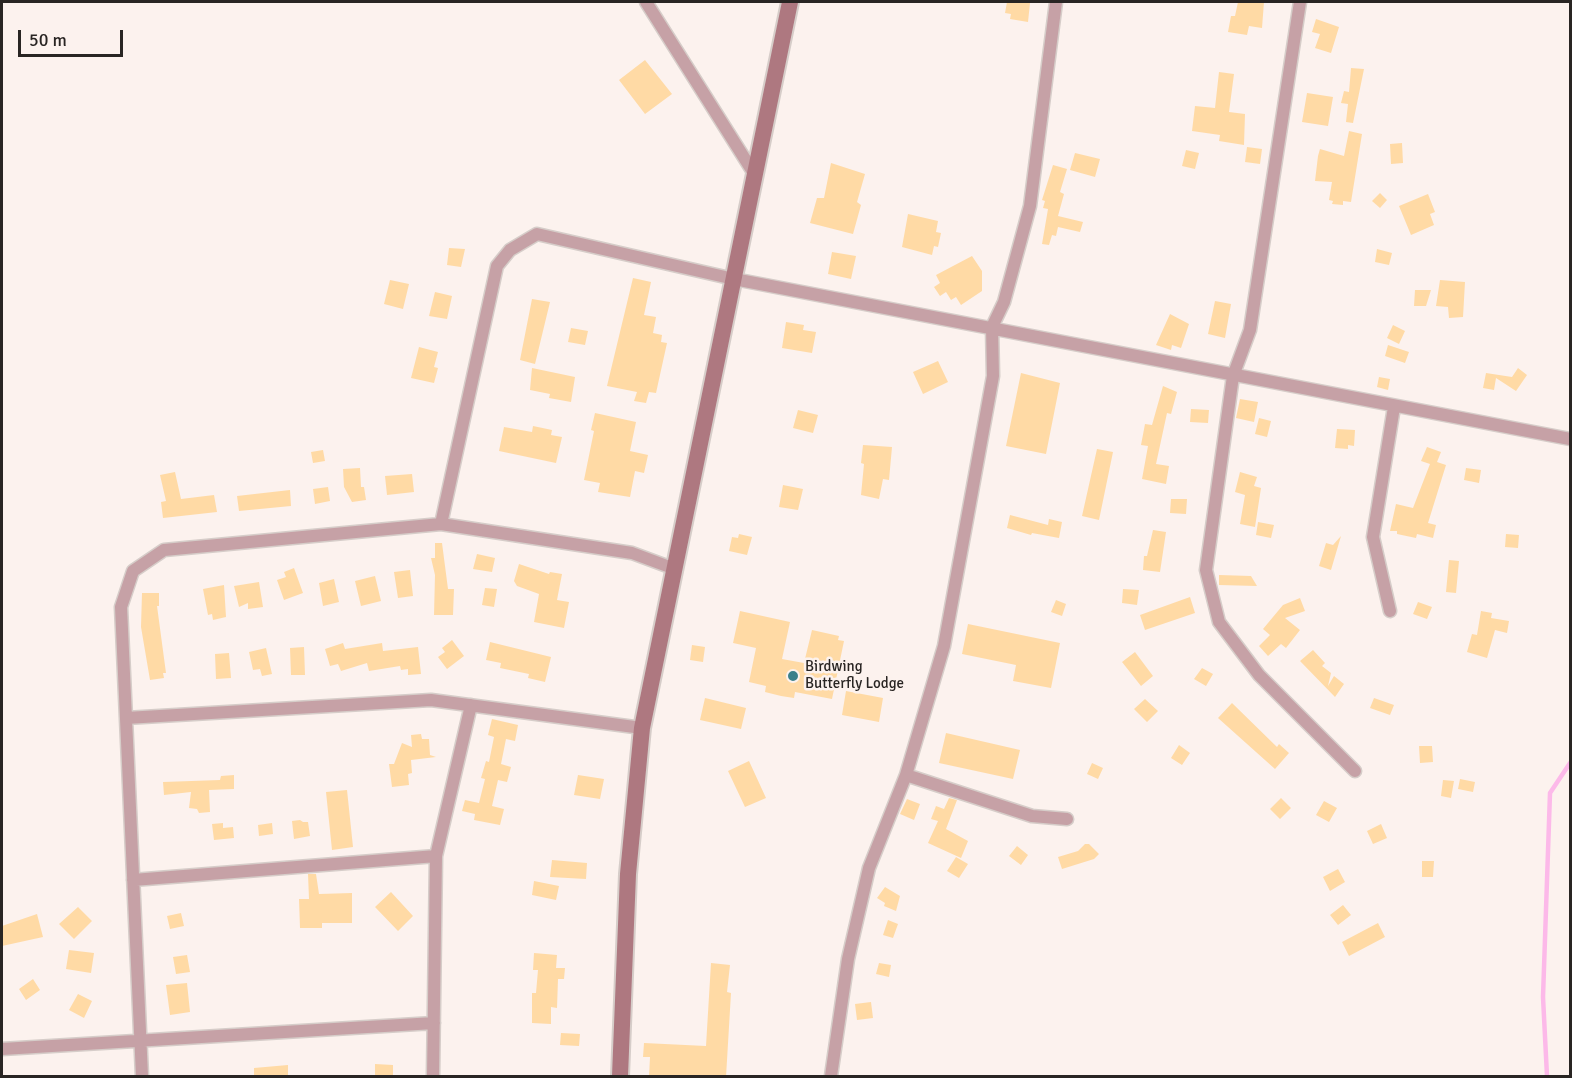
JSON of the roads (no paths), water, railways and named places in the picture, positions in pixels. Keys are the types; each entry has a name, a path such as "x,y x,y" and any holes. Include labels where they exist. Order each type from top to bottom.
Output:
{"main road":[{"path":"620,1077 628,874 642,728 790,2"}],"street":[{"path":"646,2 755,175"},
{"path":"831,1077 848,959 869,868 906,775 946,634 993,376 992,327 1004,302 1030,206 1056,2"},
{"path":"1300,2 1250,330 1233,376 1206,570 1219,622 1259,675 1355,771"},
{"path":"441,524 497,266 510,250 537,234 734,279 1570,439"},
{"path":"1390,611 1373,537 1394,407"},
{"path":"142,1077 121,607 133,571 164,550 441,524 632,553 675,569"},
{"path":"126,718 431,700 642,728"},
{"path":"433,1077 436,856 471,705"},
{"path":"906,775 1032,816 1067,819"},
{"path":"133,880 436,856"},
{"path":"2,1049 434,1023"}],"waterway":[{"path":"1547,1076 1543,997 1550,793 1570,763"}],"place":[{"name":"Birdwing Butterfly Lodge","path":"793,676"}]}
